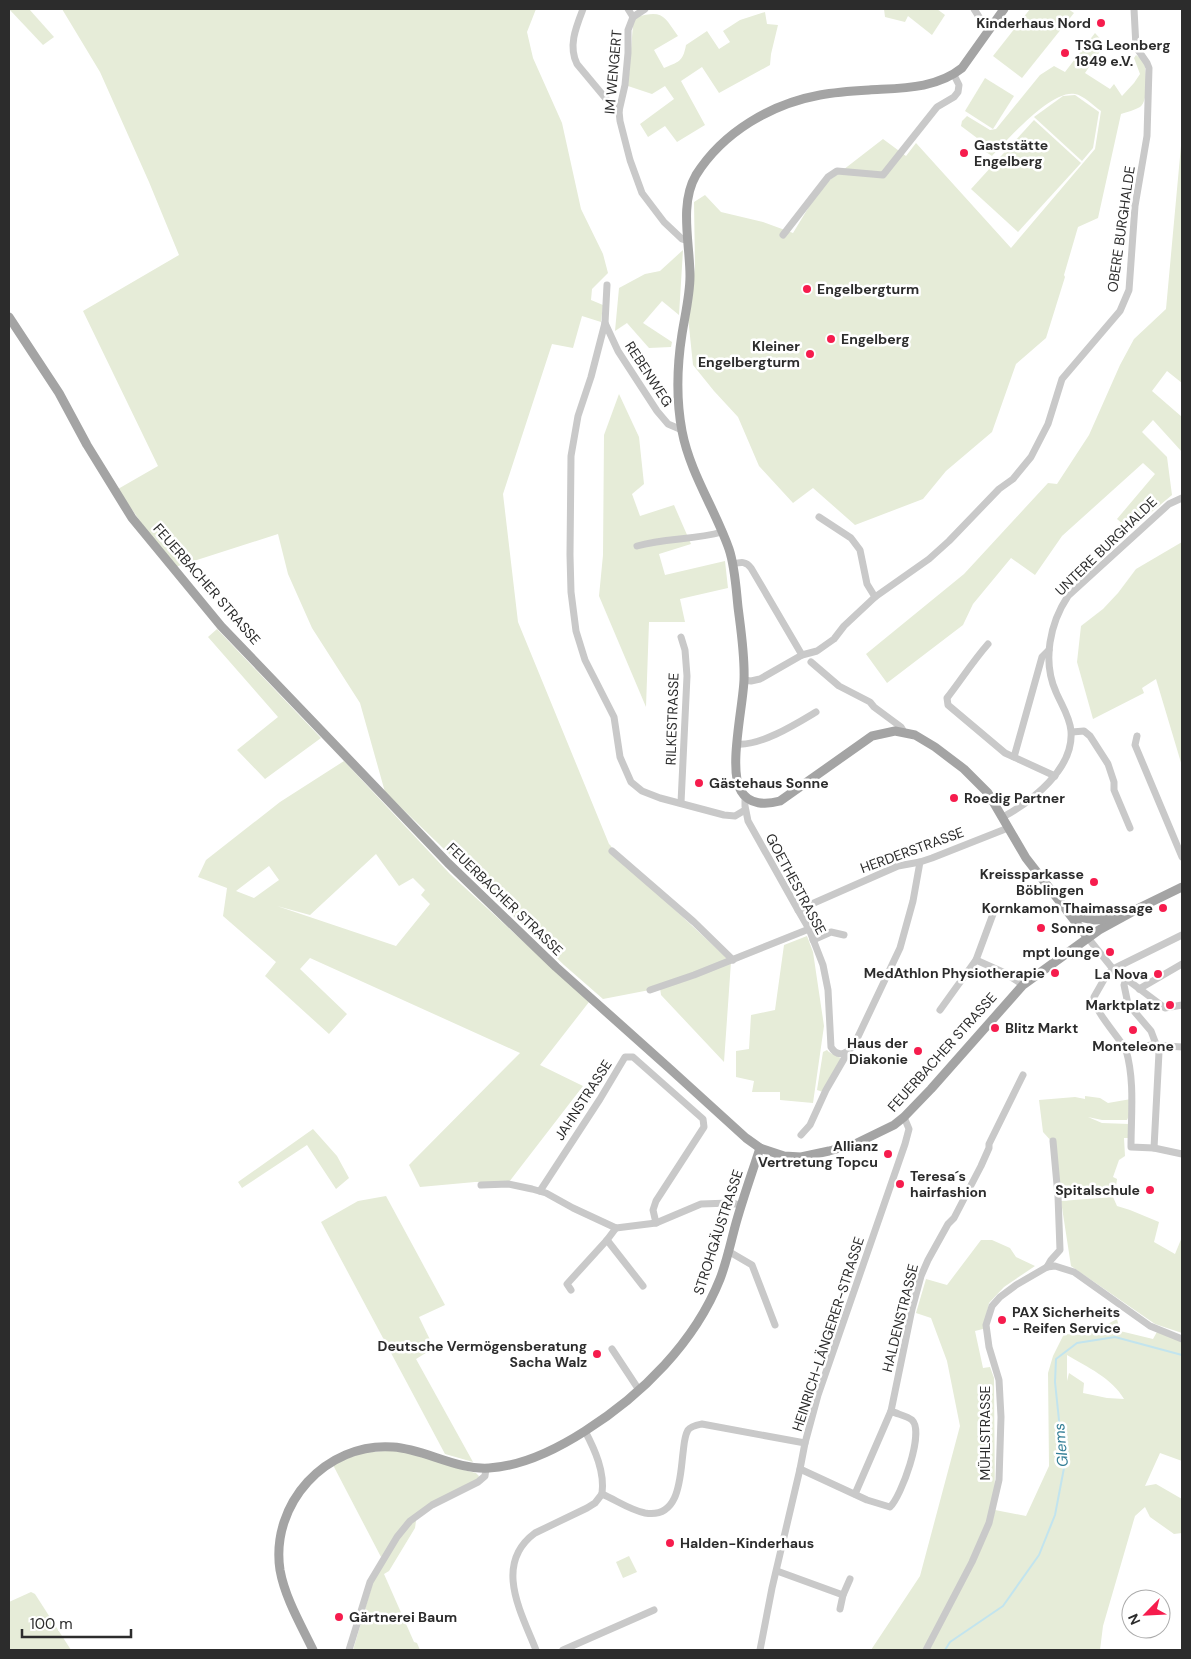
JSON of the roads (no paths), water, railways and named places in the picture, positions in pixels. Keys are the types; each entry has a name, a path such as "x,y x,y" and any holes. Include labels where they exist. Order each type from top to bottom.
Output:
{"main road":[{"path":"1004,9 968,60 954,75 923,85 818,95 758,117 735,132 716,150 695,176 687,204 690,282 678,361 678,391 682,430 688,455 722,532 733,564 742,637 744,680 734,766 741,791 745,796 758,804 780,801 872,736 884,732 904,732 915,735 935,747 964,769 988,793 1029,863 1088,938"},
{"name":"FEUERBACHER STRASSE","path":"9,317 59,393 87,445 132,518 221,626 448,863 556,967 746,1138 760,1148 784,1156 801,1156 855,1144 879,1133 904,1117 1023,985 1088,938 1119,919 1182,888"},
{"path":"1071,915 1094,920 1119,919"},
{"name":"STROHGÄUSTRASSE","path":"313,1650 285,1589 280,1570 279,1553 283,1526 289,1507 311,1478 338,1458 352,1452 374,1447 392,1446 409,1449 459,1464 486,1468 507,1465 535,1456 585,1431 640,1390 655,1376 704,1313 721,1276 741,1205 760,1148"}],"street":[{"path":"583,9 575,30 573,57 612,106 619,111"},
{"path":"628,9 633,17"},
{"name":"IM WENGERT","path":"646,9 633,17 628,30 625,85 619,111 630,160 642,193 647,202 671,229 688,242"},
{"path":"974,9 981,20 991,28"},
{"name":"OBERE BURGHALDE","path":"744,680 760,679 802,655 817,651 834,639 844,626 874,597 949,542 1000,489 1013,479 1031,457 1048,424 1062,379 1120,311 1129,290 1135,206 1147,136 1149,68 1136,47 1134,9"},
{"path":"783,235 828,176 837,171 883,176 937,107 954,97 958,92 959,85 954,75"},
{"path":"607,285 606,323 578,416 571,456 571,592 576,631 585,660 614,717 620,757 631,782 642,791 680,803 735,816 745,810"},
{"name":"REBENWEG","path":"606,323 618,351 657,412 668,424 682,430"},
{"name":"UNTERE BURGHALDE","path":"1072,732 1050,673 1049,650 1060,608 1068,596 1169,504 1182,498"},
{"path":"819,517 852,538 860,550 867,584 874,597"},
{"path":"637,546 672,539 699,538 722,532"},
{"path":"733,564 742,562 748,564 802,655"},
{"name":"RILKESTRASSE","path":"680,637 685,650 687,676 680,803"},
{"path":"988,644 972,662 963,678 947,698 948,705 1005,753 1055,776"},
{"name":"UNTERE BURGHALDE","path":"1014,757 1042,657 1049,650"},
{"path":"811,662 839,686 870,702 901,727 904,732"},
{"path":"737,744 745,745 767,737 795,725 816,712"},
{"path":"1003,817 1048,785 1065,762 1072,732 1084,731 1100,750 1108,764 1114,782 1114,790 1130,828"},
{"path":"1137,736 1135,745 1182,857"},
{"name":"GOETHESTRASSE","path":"745,796 745,810 748,822 809,929 823,965 828,990 831,1047 834,1052 839,1054 850,1050"},
{"name":"HERDERSTRASSE","path":"798,910 898,866 920,862 1008,828"},
{"path":"612,851 694,922 733,960"},
{"path":"801,1135 810,1126 826,1090 850,1050 900,948 913,901 920,862"},
{"path":"940,1010 976,960 993,914"},
{"path":"650,990 676,982 809,929"},
{"path":"813,940 831,932 844,935"},
{"path":"1182,935 1113,969 1106,976 1094,1001 1128,1051 1131,1072 1130,1147 1154,1148 1182,1154"},
{"path":"1088,938 1113,969 1126,980 1142,988 1165,1008 1182,1005"},
{"path":"976,960 1005,973 1023,985"},
{"path":"1142,988 1182,964"},
{"path":"1126,980 1124,985 1128,1004 1151,1031 1159,1052 1154,1148"},
{"path":"1143,1046 1182,1047"},
{"name":"JAHNSTRASSE","path":"540,1191 625,1057 633,1056 704,1119 704,1127 656,1201 653,1210 656,1223"},
{"name":"HALDENSTRASSE","path":"855,1494 891,1411 912,1309 928,1260 948,1224 954,1218 981,1166 989,1144 1023,1075"},
{"name":"HEINRICH-LÄNGERER-STRASSE","path":"760,1650 805,1442 832,1354 905,1144 909,1129 904,1117"},
{"path":"1047,1267 1060,1250 1053,1141"},
{"path":"481,1185 508,1184 540,1191 616,1228 656,1223 701,1204 730,1203 741,1205"},
{"path":"571,1290 567,1284 616,1228"},
{"path":"607,1240 643,1286"},
{"path":"728,1251 752,1266 775,1325"},
{"path":"1047,1267 1055,1266 1074,1272 1150,1326 1182,1339"},
{"name":"MÜHLSTRASSE","path":"926,1650 972,1562 989,1523 999,1480 1001,1417 999,1380 989,1347 986,1326 988,1316 992,1306 1000,1297 1016,1285 1047,1267"},
{"path":"612,1349 640,1390"},
{"path":"800,1469 867,1500 890,1508 894,1504 906,1478 915,1444 916,1428 912,1420 891,1411"},
{"path":"602,1494 644,1512 655,1513 664,1511 678,1491 684,1440 692,1426 702,1424 805,1442"},
{"path":"536,1650 514,1587 512,1574 516,1555 535,1533 588,1508 602,1494 602,1476 592,1444 585,1431"},
{"path":"350,1650 370,1582 382,1559 397,1537 410,1522 432,1505 478,1482 485,1476 486,1468"},
{"path":"776,1571 843,1595"},
{"path":"840,1609 843,1595 850,1579"},
{"path":"563,1650 654,1610"}],"waterway":[{"name":"Glems","path":"945,1650 950,1642 1003,1606 1039,1555 1055,1515 1064,1468 1055,1382 1056,1359 1077,1343 1115,1337 1182,1355"}],"place":[{"name":"Kinderhaus Nord","path":"1101,23"},
{"name":"TSG Leonberg 1849 e.V.","path":"1065,53"},
{"name":"Gaststätte Engelberg","path":"964,153"},
{"name":"Engelbergturm","path":"807,289"},
{"name":"Engelberg","path":"831,339"},
{"name":"Kleiner Engelbergturm","path":"810,354"},
{"name":"Gästehaus Sonne","path":"699,783"},
{"name":"Roedig Partner","path":"954,798"},
{"name":"Kreissparkasse Böblingen","path":"1094,882"},
{"name":"Kornkamon Thaimassage","path":"1163,908"},
{"name":"Sonne","path":"1041,928"},
{"name":"mpt lounge","path":"1110,952"},
{"name":"MedAthlon Physiotherapie","path":"1055,973"},
{"name":"La Nova","path":"1158,974"},
{"name":"Marktplatz","path":"1170,1005"},
{"name":"Blitz Markt","path":"995,1028"},
{"name":"Monteleone","path":"1133,1030"},
{"name":"Haus der Diakonie","path":"918,1051"},
{"name":"Allianz Vertretung Topcu","path":"888,1154"},
{"name":"Teresa´s hairfashion","path":"900,1184"},
{"name":"Spitalschule","path":"1150,1190"},
{"name":"PAX Sicherheits - Reifen Service","path":"1002,1320"},
{"name":"Deutsche Vermögensberatung Sacha Walz","path":"597,1354"},
{"name":"Halden-Kinderhaus","path":"670,1543"},
{"name":"Gärtnerei Baum","path":"339,1617"}]}
